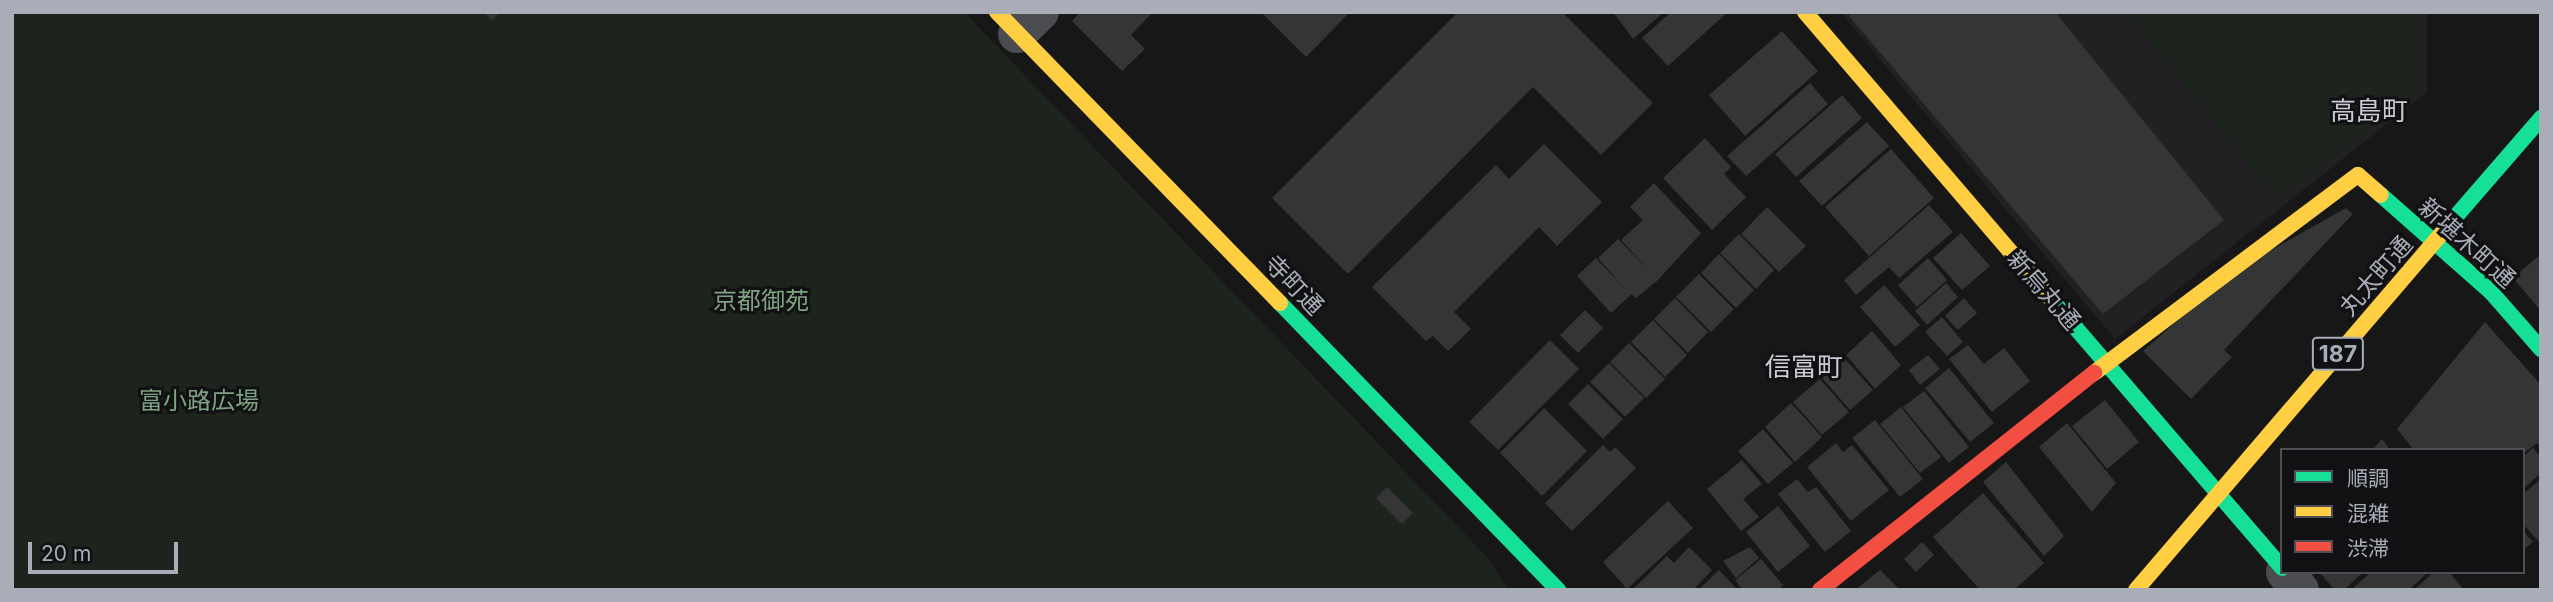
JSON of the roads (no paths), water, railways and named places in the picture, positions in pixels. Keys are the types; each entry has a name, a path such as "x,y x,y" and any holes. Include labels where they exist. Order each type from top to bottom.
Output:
{"street":[{"name":"新烏丸通","path":"1805,12 2280,566"},
{"name":"寺町通","path":"1018,19 1558,590"},
{"name":"丸太町通","path":"2136,590 2541,118"},
{"name":"新堪木町通","path":"2106,363 2358,175 2491,292 2541,349"},
{"path":"1820,590 2106,363"},
{"name":"新烏丸通","path":"2286,574 2300,590"}],"district":[{"name":"高島町","path":"2369,111"},
{"name":"信富町","path":"1804,367"}],"park label":[{"name":"京都御苑","path":"761,301"},
{"name":"富小路広場","path":"199,401"}]}
